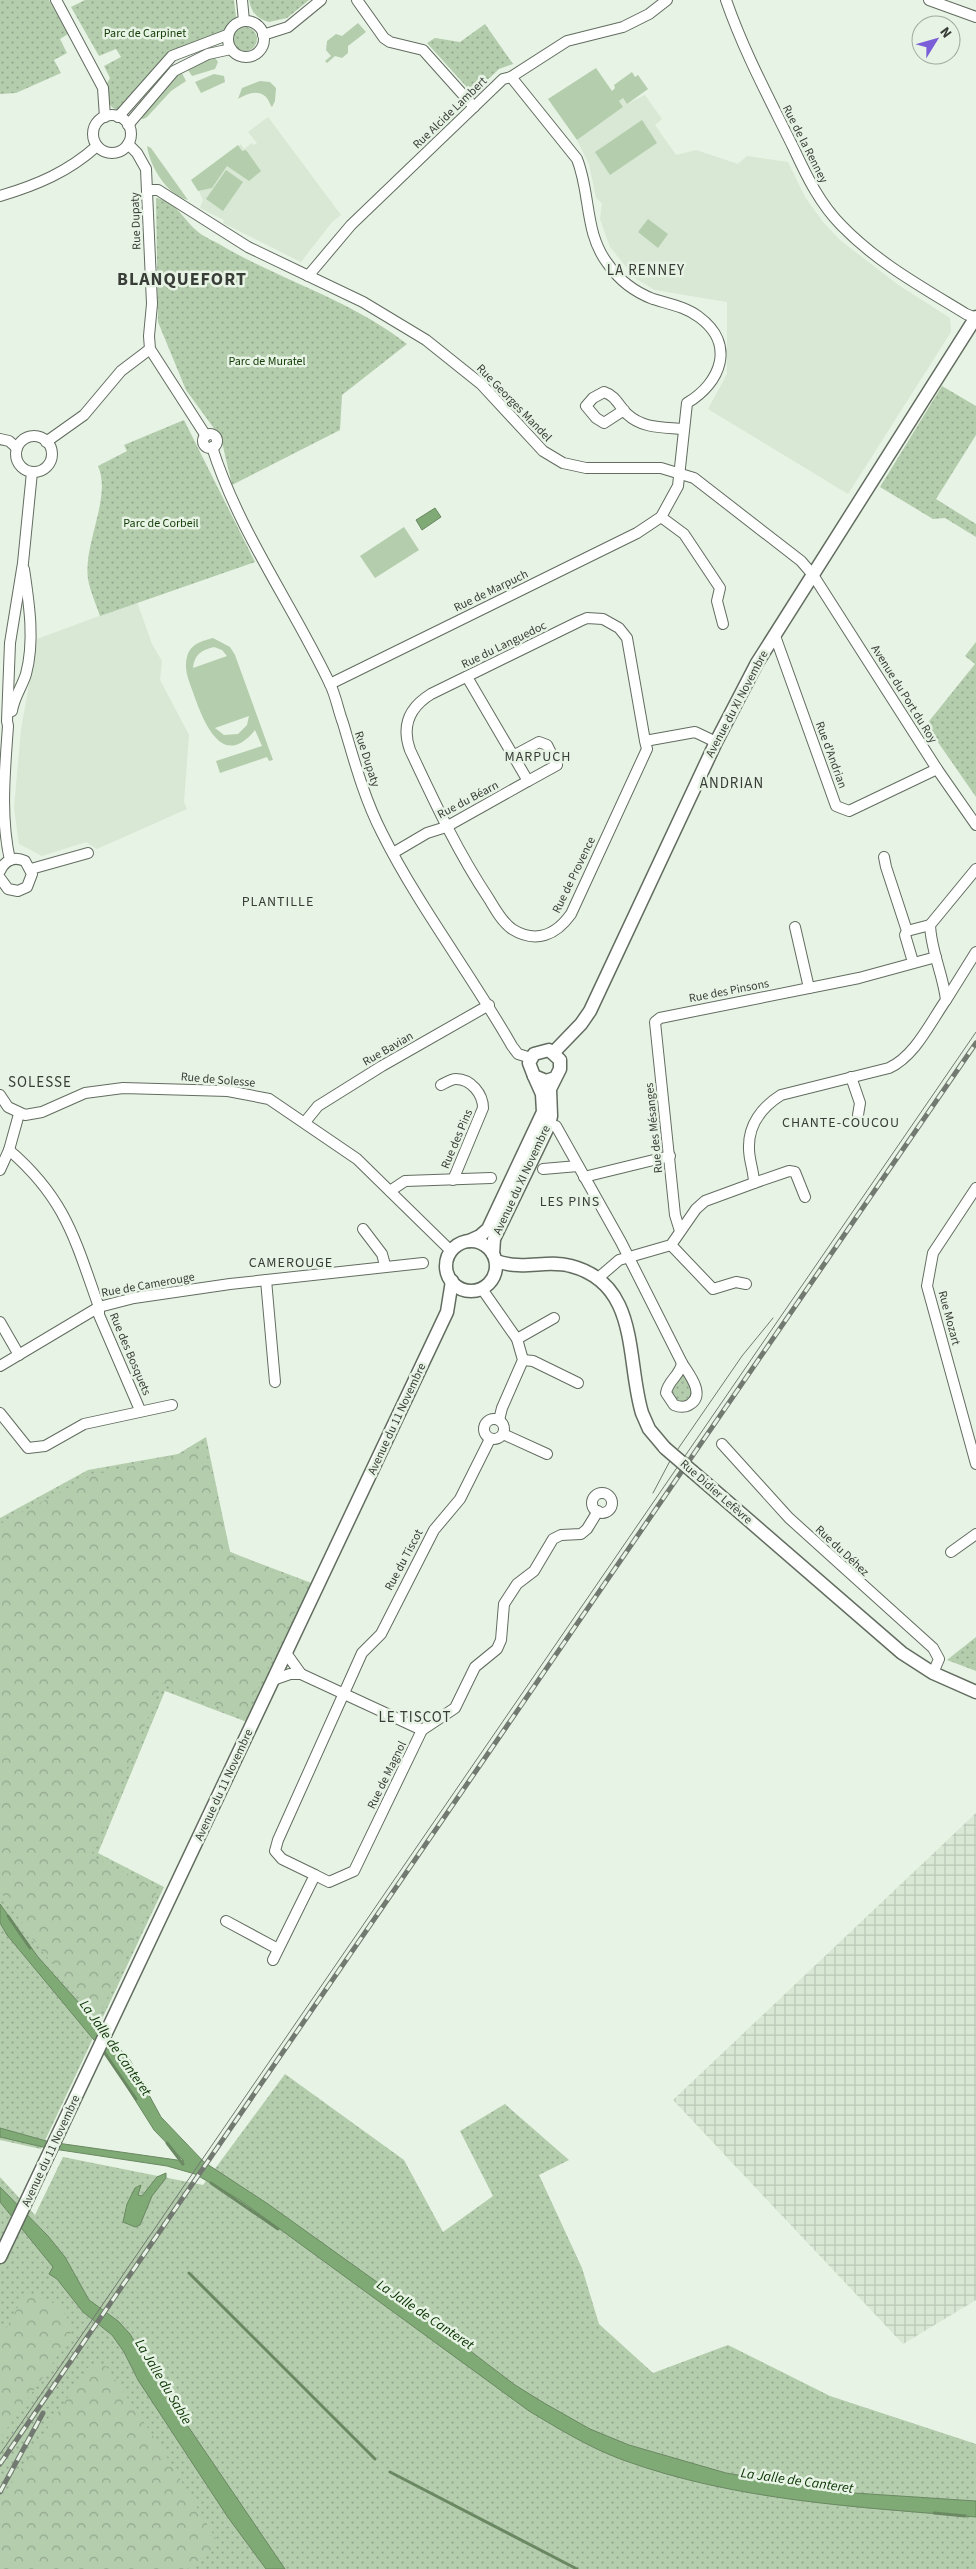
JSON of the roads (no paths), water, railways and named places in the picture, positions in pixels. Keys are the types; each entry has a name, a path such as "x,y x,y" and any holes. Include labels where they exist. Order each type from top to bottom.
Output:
{"main road":[{"name":"Avenue du XI Novembre","path":"554,1052 581,1024 590,1011 716,742 757,663 976,318"},
{"path":"543,1049 554,1052 561,1064 554,1078 546,1081 534,1076 529,1068 534,1054 543,1049"},
{"name":"Avenue du XI Novembre","path":"469,1241 480,1236 488,1229 543,1112 542,1094 534,1076"},
{"name":"Avenue du XI Novembre","path":"495,1258 494,1239 549,1126 551,1116 550,1089 554,1078"},
{"path":"469,1241 484,1244 495,1258 494,1277 475,1290 458,1287 452,1281 446,1266 451,1251 456,1246 469,1241"},
{"name":"Rue Didier Lefèvre","path":"495,1258 526,1267"},
{"name":"Rue Didier Lefèvre","path":"494,1277 526,1267 555,1263 571,1266 597,1279 610,1291 622,1309 642,1413 648,1429 665,1448 888,1642 932,1674 976,1692"},
{"name":"Avenue du 11 Novembre","path":"0,2257 447,1312 452,1281"},
{"name":"Avenue du 11 Novembre","path":"447,1312 475,1290"}],"street":[{"path":"56,0 103,88 105,117 94,129 93,135 97,146 107,153 119,152 128,144 131,135 128,125 118,117 105,117"},
{"path":"242,0 244,21"},
{"path":"263,35 288,27 322,0"},
{"path":"357,0 384,38 390,42 423,50 474,107"},
{"name":"Rue Alcide Lambert","path":"308,276 351,225 504,79 511,77 567,41 623,27 649,14 667,0"},
{"name":"Rue de la Renney","path":"726,0 756,71 798,161 827,208 847,231 902,275 966,314 976,318"},
{"path":"929,0 976,17"},
{"path":"118,117 172,56 227,35 233,26 244,21 254,23 263,35 262,47 254,55 243,57 231,49 227,35"},
{"path":"128,125 174,71 200,57 231,49"},
{"name":"Rue de Marpuch","path":"330,684 638,533 661,516 678,486 687,404 710,386 718,371 720,354 714,333 707,323 690,311 651,298 628,285 610,266 592,234 583,173 577,159 511,77"},
{"name":"Rue Dupaty","path":"128,144 144,162 148,190 152,304 149,336 150,349 206,436 204,445 212,448 238,514 330,684 367,800 393,853 489,1005 515,1051 531,1058"},
{"path":"0,196 35,186 61,173 97,146"},
{"name":"Rue Georges Mandel","path":"148,190 158,190 248,247 380,310 426,340 481,384 543,450 563,463 586,468 661,468 694,478 801,561 813,575"},
{"path":"46,442 84,414 121,371 150,349"},
{"path":"624,410 644,426 684,429"},
{"path":"0,439 8,440 17,448 19,463 32,472 38,471 48,464 51,452 42,438 30,436 23,440 17,448"},
{"path":"10,860 2,817 8,726 9,673 13,617 23,564 32,472"},
{"path":"661,516 684,534 720,588 717,601 723,624"},
{"path":"8,726 11,721 14,700 26,674 30,621 23,564"},
{"name":"Avenue du Port du Roy","path":"813,575 937,769 976,825"},
{"path":"13,617 24,614 30,621"},
{"name":"Rue du Languedoc","path":"446,827 410,750 406,731 410,714 422,700 580,621 587,618 603,619 619,628 627,638 645,741"},
{"name":"Rue d'Andrian","path":"775,636 836,806 849,811 937,769"},
{"path":"9,673 11,676 26,674"},
{"path":"467,677 528,782"},
{"path":"645,741 695,732 716,742"},
{"name":"Rue de Provence","path":"446,827 463,860 502,918 511,928 527,936 540,936 552,933 562,926 571,914 647,749 645,741"},
{"name":"Rue du Béarn","path":"393,853 427,833 446,827 557,765 547,745 539,742 513,756"},
{"path":"31,869 88,853"},
{"path":"884,857 907,931 905,935 913,962"},
{"path":"0,871 10,860 20,859 31,869 32,879 23,890 13,891 1,885"},
{"path":"907,931 930,925 976,870"},
{"path":"930,925 936,958 944,981 946,1000"},
{"path":"795,927 810,988"},
{"path":"754,1184 749,1148 751,1131 757,1116 767,1103 781,1095 900,1063 909,1054 946,1000 976,952"},
{"name":"Rue des Pinsons","path":"655,1022 660,1018 860,978 913,962 936,958"},
{"name":"Rue Bavian","path":"305,1122 318,1106 382,1066 489,1005"},
{"name":"Rue des Mésanges","path":"655,1022 676,1215 680,1231"},
{"path":"851,1077 860,1103 858,1115"},
{"name":"Rue des Pins","path":"441,1085 455,1079 463,1081 478,1090 483,1099 483,1108 453,1180"},
{"name":"Rue de Solesse","path":"19,1114 32,1115 71,1098 101,1089 149,1088 254,1095 281,1105 357,1159 451,1251"},
{"path":"0,1094 8,1107 19,1114 9,1150 0,1170"},
{"path":"556,1126 628,1257 682,1363"},
{"name":"Rue de Camerouge","path":"9,1150 27,1166 62,1210 83,1257 99,1307 134,1298 266,1280 374,1270 385,1266 424,1263"},
{"path":"584,1177 670,1156"},
{"path":"544,1169 578,1166"},
{"path":"597,1279 610,1266 628,1257 671,1245 696,1209 705,1201 789,1171 795,1172 805,1197"},
{"path":"390,1191 405,1180 491,1178"},
{"name":"Rue Mozart","path":"976,1188 933,1253 927,1286 976,1464"},
{"path":"363,1229 382,1254 385,1266"},
{"path":"671,1245 713,1289 736,1282 746,1284"},
{"path":"266,1280 275,1382"},
{"path":"475,1290 516,1338 523,1360 502,1408 499,1420 504,1426 503,1434 498,1439 490,1439"},
{"path":"0,1366 99,1307"},
{"name":"Rue des Bosquets","path":"99,1307 99,1314 140,1410"},
{"path":"516,1338 554,1318"},
{"path":"0,1322 19,1355"},
{"path":"523,1360 533,1362 578,1383"},
{"name":"Rue des Bosquets","path":"0,1413 28,1448 45,1446 84,1424 140,1410 172,1405"},
{"name":"Rue du Tiscot","path":"343,1693 362,1653 381,1634 434,1530 460,1499 490,1439 484,1434 484,1426 488,1420 499,1420"},
{"path":"503,1434 547,1454"},
{"name":"Rue du Déhez","path":"722,1444 789,1518 933,1648 939,1659 932,1674"},
{"path":"422,1730 455,1708 475,1667 497,1649 501,1640 504,1604 516,1584 534,1571 553,1539 561,1535 580,1534 587,1529 598,1512"},
{"path":"950,1552 976,1534"},
{"path":"286,1653 301,1674"},
{"path":"273,1680 290,1674 301,1674"},
{"name":"Rue de Magnol","path":"301,1674 343,1693 422,1730 354,1871 330,1882 282,1859 275,1851 343,1693"},
{"path":"273,1960 316,1875"},
{"path":"226,1922 278,1949"}],"water":[{"path":"435,508 441,517 422,530 416,520"},
{"path":"0,1904 38,1957 130,2060 161,2117 204,2162 268,2204 423,2315 515,2385 590,2429 629,2445 726,2473 839,2492 976,2501 976,2517 842,2505 753,2493 709,2485 623,2460 587,2444 529,2411 240,2200 195,2174 167,2166 47,2148 0,2137 0,2128 50,2142 184,2161 154,2130 108,2057 7,1935 0,1923"},
{"path":"166,2173 166,2178 152,2196 140,2225 135,2227 123,2222 127,2204 135,2188 141,2185 138,2195 142,2196 157,2177"},
{"path":"0,2187 48,2236 65,2257 89,2300 118,2321 130,2334 166,2394 285,2569 266,2569 227,2516 138,2380 124,2352 112,2335 83,2312 57,2279 49,2274 53,2267 0,2202"}],"waterway":[{"name":"La Jalle de Canteret","path":"8,1916 30,1948"},
{"name":"La Jalle de Canteret","path":"102,2049 136,2099"},
{"name":"La Jalle de Canteret","path":"167,2143 183,2164"},
{"name":"La Jalle de Canteret","path":"211,2183 278,2229"},
{"path":"189,2273 375,2459"},
{"path":"390,2472 577,2569"},
{"name":"La Jalle de Canteret","path":"934,2513 965,2516"}],"tram line":[{"path":"0,2454 976,1032"},
{"path":"653,1493 671,1459 742,1356 773,1318"}],"railway":[{"path":"0,2464 976,1043"},
{"path":"0,2492 43,2413"}],"district":[{"name":"LA RENNEY","path":"646,270"},
{"name":"BLANQUEFORT","path":"182,279"},
{"name":"MARPUCH","path":"538,757"},
{"name":"ANDRIAN","path":"732,783"},
{"name":"PLANTILLE","path":"278,902"},
{"name":"SOLESSE","path":"40,1082"},
{"name":"CHANTE-COUCOU","path":"841,1123"},
{"name":"LES PINS","path":"570,1202"},
{"name":"CAMEROUGE","path":"291,1263"},
{"name":"LE TISCOT","path":"415,1717"}],"park label":[{"name":"Parc de Carpinet","path":"145,33"},
{"name":"Parc de Muratel","path":"267,361"},
{"name":"Parc de Corbeil","path":"161,523"}],"water label":[{"name":"La Jalle du Sable","path":"163,2382"}]}
